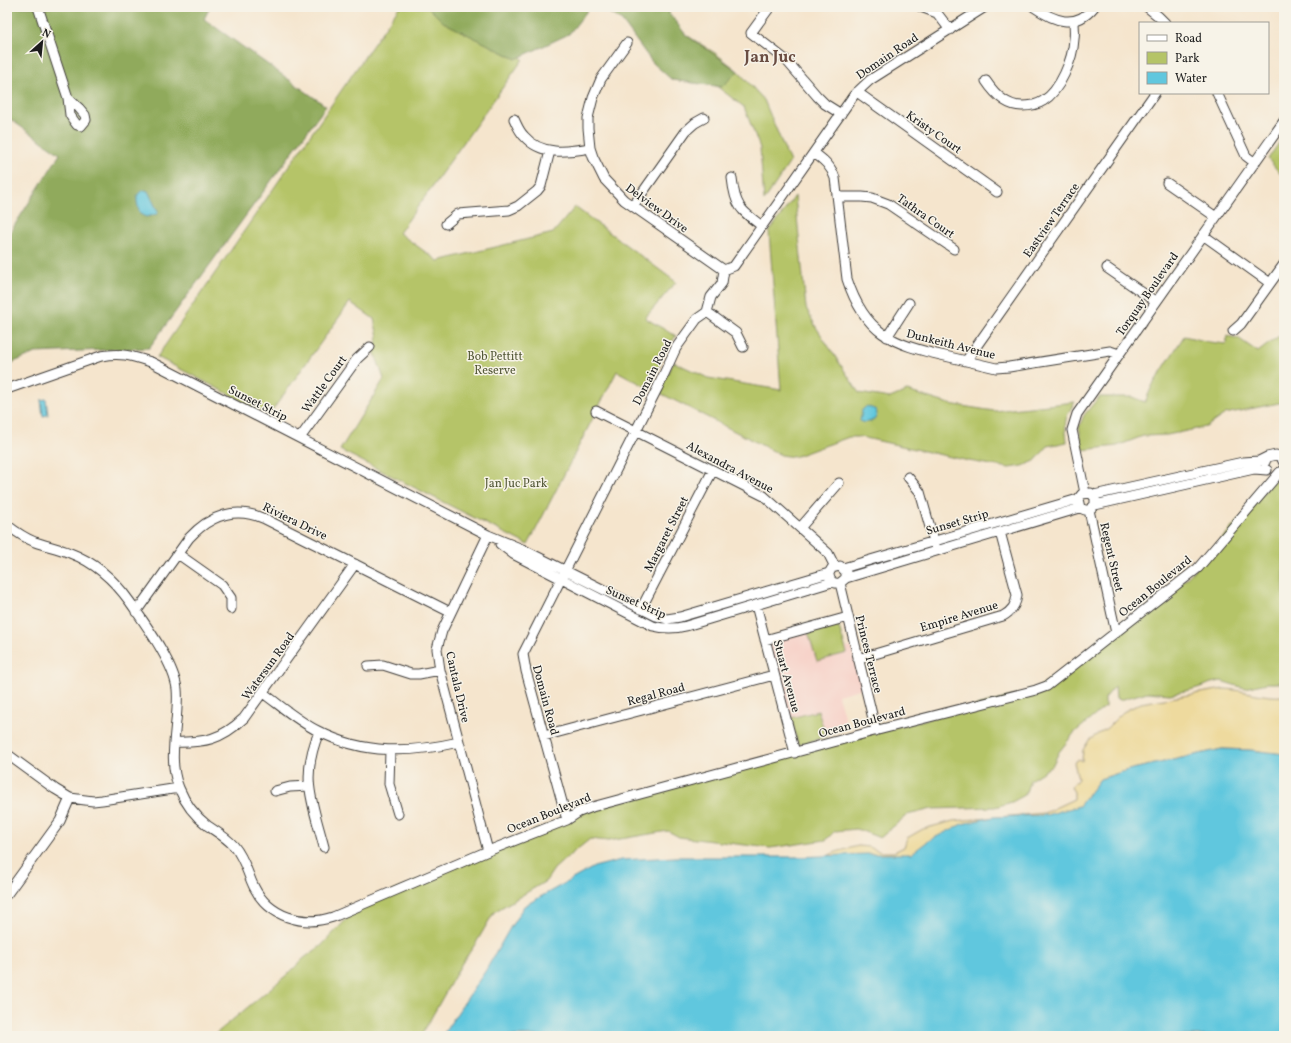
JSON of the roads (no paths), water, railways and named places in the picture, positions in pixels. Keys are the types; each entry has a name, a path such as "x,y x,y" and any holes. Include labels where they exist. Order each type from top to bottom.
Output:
{"street":[{"path":"38,7 68,98"},
{"path":"770,7 751,33 786,60 817,96 825,104 840,114"},
{"path":"921,7 937,13 950,30"},
{"name":"Domain Road","path":"567,820 524,664 523,654 676,348 696,319 707,312 711,297 722,283 724,270 734,266 857,92 870,80 985,7"},
{"path":"1034,7 1048,17 1056,20 1069,21 1074,21 1086,15 1094,7"},
{"path":"1147,7 1164,22"},
{"path":"986,81 996,94 1012,104 1027,106 1042,102 1055,90 1068,66 1074,40 1074,21"},
{"name":"Delview Drive","path":"627,43 601,79 593,98 588,118 590,148 596,164 604,179 617,194 724,270"},
{"name":"Kristy Court","path":"857,92 997,192"},
{"name":"Eastview Terrace","path":"966,361 1154,94"},
{"path":"1217,94 1246,156 1255,163"},
{"path":"633,206 686,131 695,123 704,118"},
{"path":"514,119 521,132 529,142 550,151 565,152 590,148"},
{"name":"Torquay Boulevard","path":"1087,502 1074,444 1073,425 1077,414 1284,122"},
{"path":"446,224 458,214 509,210 518,206 541,186 550,151"},
{"name":"Dunkeith Avenue","path":"814,153 825,161 832,172 838,197 847,279 850,289 864,314 878,330 888,337 906,346 966,361 1002,368 1110,351 1119,354"},
{"path":"732,178 733,193 739,205 749,216 762,226"},
{"path":"1167,183 1216,217"},
{"name":"Tathra Court","path":"838,197 855,196 872,198 888,204 954,249"},
{"path":"1203,235 1270,283"},
{"path":"1233,331 1241,324 1284,264"},
{"path":"1108,268 1156,302"},
{"path":"888,337 909,302"},
{"path":"707,312 736,333 743,348"},
{"name":"Wattle Court","path":"300,438 357,359 370,347"},
{"name":"Sunset Strip","path":"7,389 101,356 122,353 151,362 488,535 522,549 565,570 641,610 662,618 673,619 837,575 937,551 1000,532 1087,502 1254,469 1268,471 1275,474 1283,463 1273,455 1262,460 1243,462 934,541 850,566 837,575 756,605 677,628 653,626 513,554 488,535"},
{"name":"Alexandra Avenue","path":"596,411 764,496 828,553 837,575"},
{"path":"1267,457 1265,463 1268,471"},
{"name":"Ocean Boulevard","path":"7,525 26,538 71,553 92,565 114,582 122,591 166,659 176,684 177,696 174,765 179,788 187,803 200,820 225,838 238,851 246,865 254,887 262,900 276,911 298,920 319,921 333,917 488,851 567,820 579,812 592,807 1042,688 1116,633 1198,568 1265,490 1283,463"},
{"name":"Margaret Street","path":"641,610 712,470"},
{"name":"Ocean Boulevard","path":"1265,490 1269,480 1268,471"},
{"path":"908,477 920,492 937,551"},
{"path":"800,528 839,483"},
{"name":"Regent Street","path":"1087,502 1116,633"},
{"name":"Riviera Drive","path":"136,612 189,538 205,524 227,514 250,513 265,519 450,612"},
{"name":"Empire Avenue","path":"858,659 1003,616 1011,611 1015,604 1017,595 1000,532"},
{"name":"Cantala Drive","path":"488,535 450,612 439,640 438,655 440,670 488,851"},
{"path":"178,554 222,584 231,598 231,609"},
{"name":"Watersun Road","path":"174,742 199,742 215,738 231,730 244,718 355,564"},
{"name":"Princes Terrace","path":"837,575 876,731"},
{"name":"Stuart Avenue","path":"756,605 795,753"},
{"path":"765,640 848,617"},
{"path":"368,666 383,665 411,674 440,670"},
{"name":"Regal Road","path":"544,736 774,675"},
{"path":"263,693 319,732 341,741 390,751 420,750 459,742"},
{"path":"319,732 310,759 309,786 324,847"},
{"path":"390,751 389,784 398,814"},
{"path":"7,754 55,789 70,798 93,801 179,788"},
{"path":"275,791 290,787 309,786"},
{"path":"7,894 60,821 70,798"}],"water":[{"path":"145,190 148,191 158,212 157,214 146,217 140,214 137,203 138,194"},
{"path":"46,399 48,415 43,416 41,400"},
{"path":"867,406 876,410 877,414 875,419 868,422 862,422 860,421 862,410"},
{"path":"1222,749 1250,750 1284,754 1284,1036 442,1036 486,970 524,906 594,867 621,860 676,857 800,857 866,854 911,854 928,841 962,824 993,817 1046,815 1079,806 1100,779 1128,770"}],"district":[{"name":"Jan Juc","path":"770,56"}],"park label":[{"name":"Bob Pettitt Reserve","path":"495,363"},
{"name":"Jan Juc Park","path":"516,483"}]}
